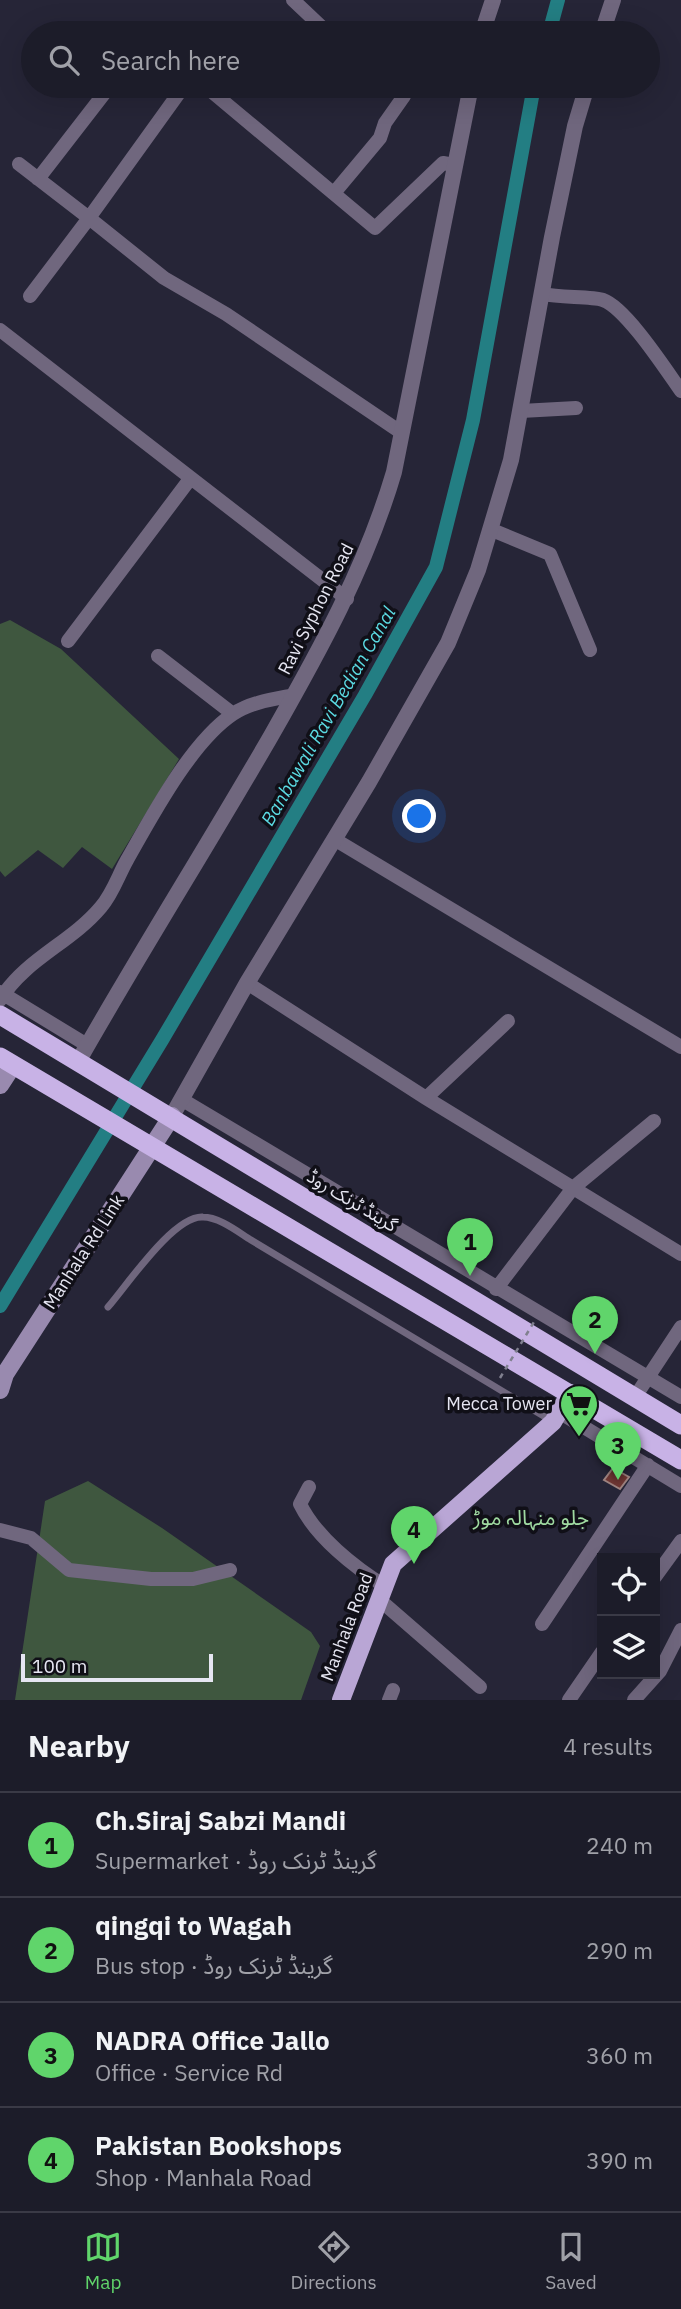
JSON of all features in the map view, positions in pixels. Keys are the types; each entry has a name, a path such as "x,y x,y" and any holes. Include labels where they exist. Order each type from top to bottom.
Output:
{"highway":[{"name":"گرینڈ ٹرنک روڈ","path":"0,1014 84,1057 173,1109 681,1425"},
{"path":"6,1061 681,1460"}],"main road":[{"path":"1,1082 6,1061"},
{"name":"Manhala Rd Link","path":"0,1390 5,1374 147,1144 173,1109"},
{"name":"Manhala Road","path":"341,1700 394,1564 556,1417 570,1393"}],"street":[{"path":"293,0 315,21"},
{"path":"486,21 493,0"},
{"path":"606,21 613,0"},
{"path":"37,179 101,98"},
{"path":"30,296 175,98"},
{"path":"219,98 375,228 443,163 454,165"},
{"path":"334,193 380,138 385,123 403,98"},
{"name":"Ravi Syphon Road","path":"84,1057 294,695 347,598 379,525 402,433 468,98"},
{"path":"584,98 570,150 521,411 492,530 448,643 173,1109 496,1289 681,1397"},
{"path":"19,164 164,278 226,314 402,433"},
{"path":"543,295 603,300 631,325 681,391"},
{"path":"0,330 347,598"},
{"path":"521,411 576,408"},
{"path":"68,640 190,479"},
{"path":"492,530 550,554 590,650"},
{"path":"158,656 233,714"},
{"path":"84,1057 1,996 28,967 78,932 103,905 187,762 233,714 259,702 294,695"},
{"path":"334,839 681,1047"},
{"path":"247,983 426,1098 681,1254"},
{"path":"426,1098 508,1021"},
{"path":"496,1289 573,1188 654,1121"},
{"path":"635,1396 681,1327"},
{"path":"556,1417 648,1465 681,1486"},
{"path":"542,1624 648,1465"},
{"path":"309,1487 300,1504 306,1515 480,1687"},
{"path":"0,1530 31,1538 69,1570 151,1579 193,1579 230,1570"},
{"path":"660,1570 681,1541"},
{"path":"634,1700 660,1671 681,1630"},
{"path":"569,1700 597,1659"}],"lane":[{"path":"108,1307 170,1231 193,1217 206,1216 556,1417"}],"path":[{"path":"500,1378 534,1322"}],"green space":[{"path":"10,620 61,649 179,759 112,869 82,847 63,868 38,850 5,877 0,871 0,624"},
{"path":"88,1481 162,1528 311,1632 320,1646 301,1700 15,1700 45,1501"}],"building":[{"path":"613,1468 629,1477 620,1489 604,1480"}],"waterway":[{"name":"Banbawali Ravi Bedian Canal","path":"552,21 558,0"},
{"name":"Banbawali Ravi Bedian Canal","path":"0,1306 162,1040 365,695 436,567 473,420 532,98"}],"place":[{"name":"Ch.Siraj Sabzi Mandi","path":"470,1276"},
{"name":"qingqi to Wagah","path":"595,1354"},
{"name":"Mecca Tower","path":"579,1438"},
{"name":"NADRA Office Jallo","path":"618,1480"},
{"name":"Pakistan Bookshops","path":"414,1564"}],"district":[{"name":"جلو منہالہ موڑ","path":"531,1518"}]}
